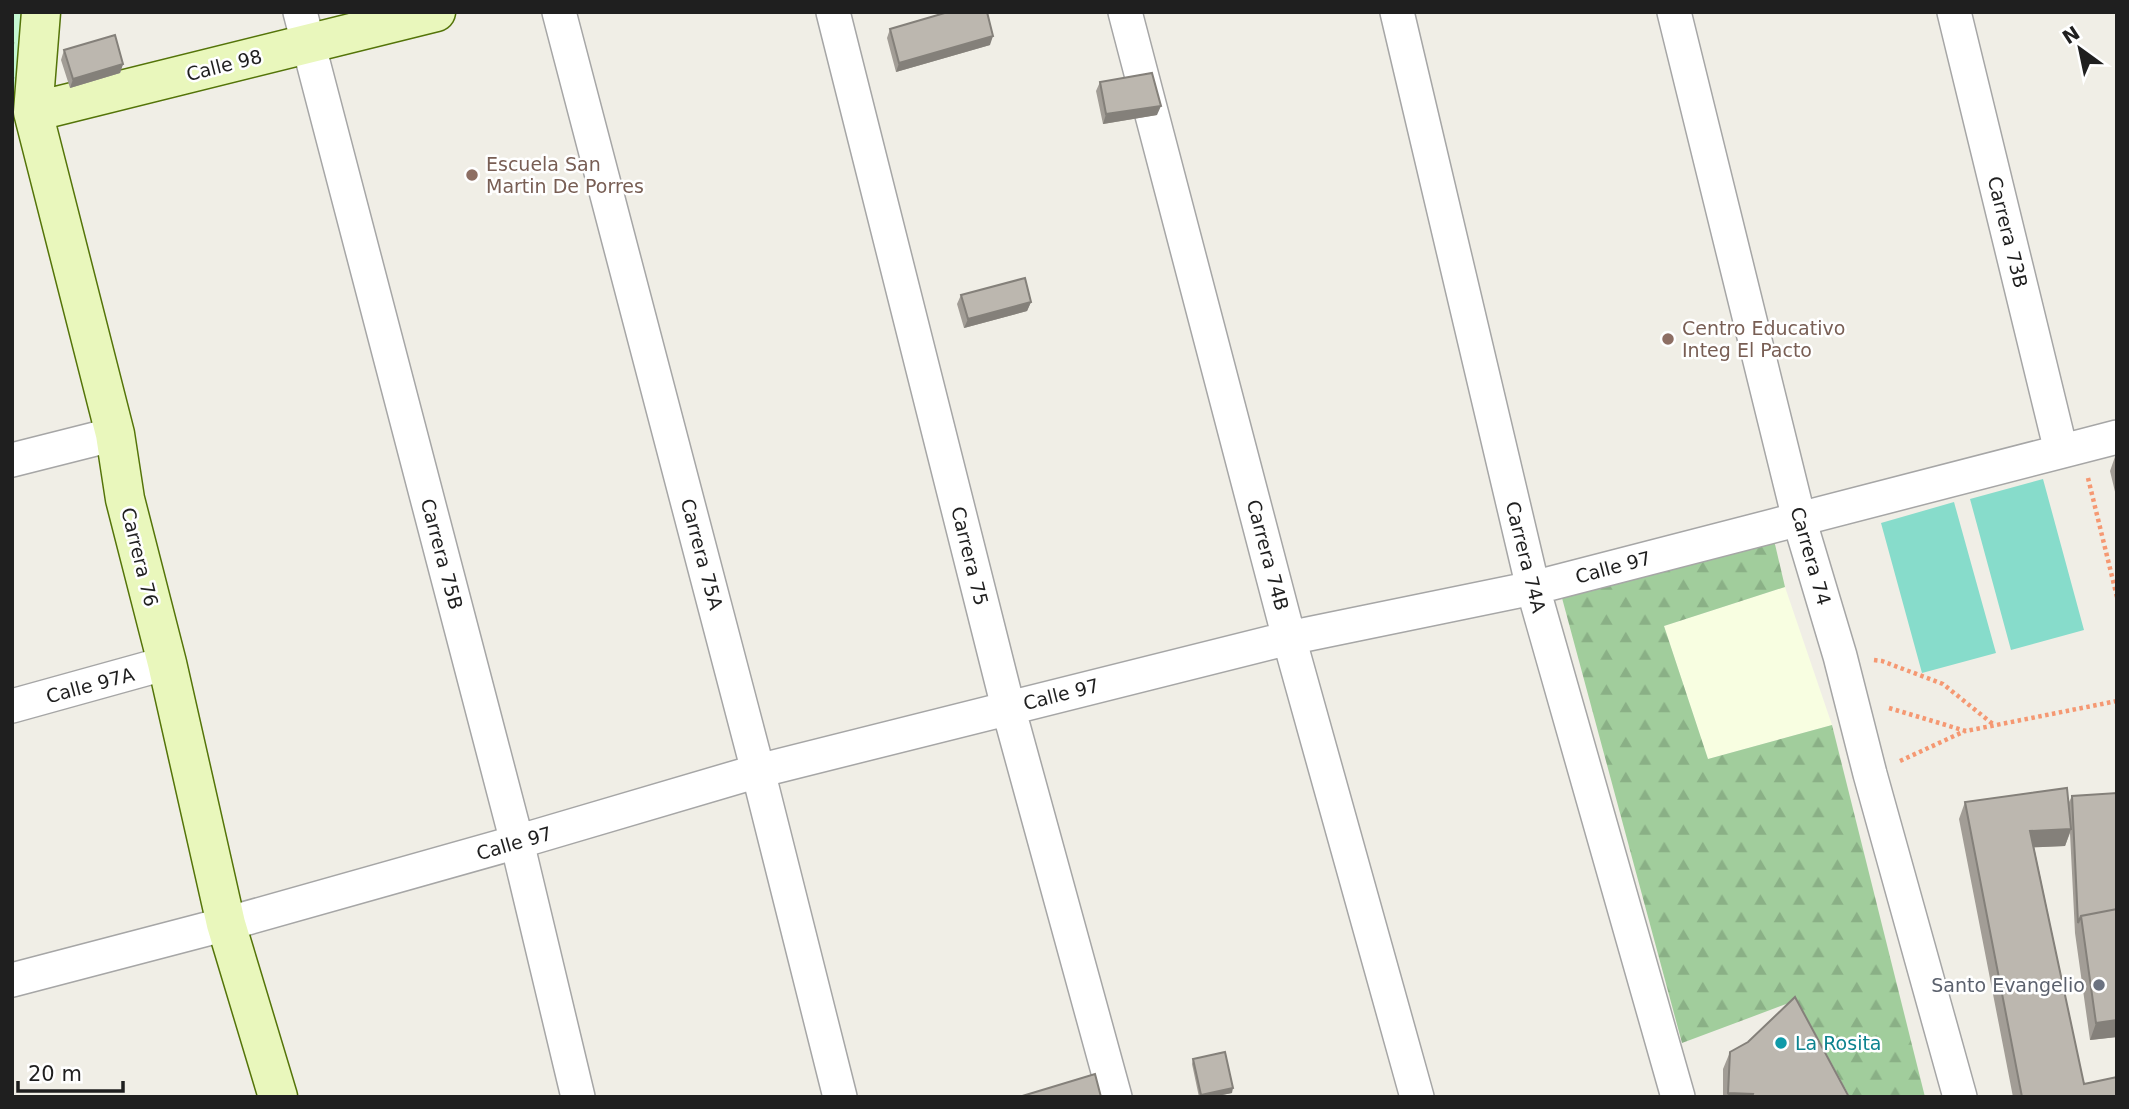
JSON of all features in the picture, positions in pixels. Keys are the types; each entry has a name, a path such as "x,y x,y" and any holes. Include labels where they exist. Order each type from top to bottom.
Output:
{"street":[{"name":"Carrera 76","path":"41,12 22,114 115,434 125,499 167,663 226,924 278,1097"},
{"name":"Calle 98","path":"22,114 305,28 436,12"},
{"name":"Carrera 75A","path":"559,12 758,771 840,1097"},
{"name":"Carrera 75","path":"833,12 1008,707 1115,1097"},
{"name":"Carrera 74B","path":"1125,12 1289,638 1417,1097"},
{"name":"Carrera 74A","path":"1398,12 1533,588 1678,1097"},
{"name":"Carrera 74","path":"1674,12 1799,519 1840,656 1960,1097"},
{"name":"Carrera 73B","path":"1954,12 2071,449"},
{"name":"Carrera 75B","path":"305,28 517,842 578,1097"},
{"path":"12,460 115,434"},
{"name":"Calle 97","path":"12,980 226,924 758,771 1289,638 1533,588 2117,437"},
{"name":"Calle 97A","path":"12,706 167,663"}],"path":[{"path":"2071,449 2117,597"},
{"path":"1840,656 1882,661 1943,684 1994,725"},
{"path":"1851,697 1966,731"},
{"path":"1870,774 1966,731 2117,701"}],"shaded area":[{"path":"2043,479 2084,630 2011,650 1970,499"},
{"path":"1954,502 1996,653 1922,673 1881,523"},
{"path":"1785,587 1832,725 1708,759 1664,626"}],"green space":[{"path":"12,12 41,12 33,112 12,117"},
{"path":"1774,540 1785,587 1664,626 1708,759 1832,725 1925,1097 1850,1097 1797,1000 1682,1043 1562,598"}],"building":[{"path":"948,12 987,12 993,36 899,63 890,29"},
{"path":"115,35 123,64 73,79 64,50"},
{"path":"1152,73 1161,106 1106,114 1100,82"},
{"path":"1025,278 1031,302 968,319 961,295"},
{"path":"2067,788 2071,829 2030,831 2084,1084 2117,1077 2117,1097 2022,1097 1965,802"},
{"path":"2117,793 2117,909 2081,916 2078,923 2072,796"},
{"name":"Santo Evangelio","path":"2117,909 2117,1020 2096,1023 2081,916"},
{"name":"La Rosita","path":"1795,997 1849,1097 1752,1097 1753,1094 1728,1093 1730,1052 1748,1042"},
{"path":"1225,1052 1233,1088 1201,1095 1193,1059"},
{"path":"1095,1074 1101,1097 1019,1097"}],"place":[{"name":"Escuela San Martin De Porres","path":"472,175"},
{"name":"Centro Educativo Integ El Pacto","path":"1668,339"},
{"name":"Santo Evangelio","path":"2099,985"},
{"name":"La Rosita","path":"1781,1043"}]}
